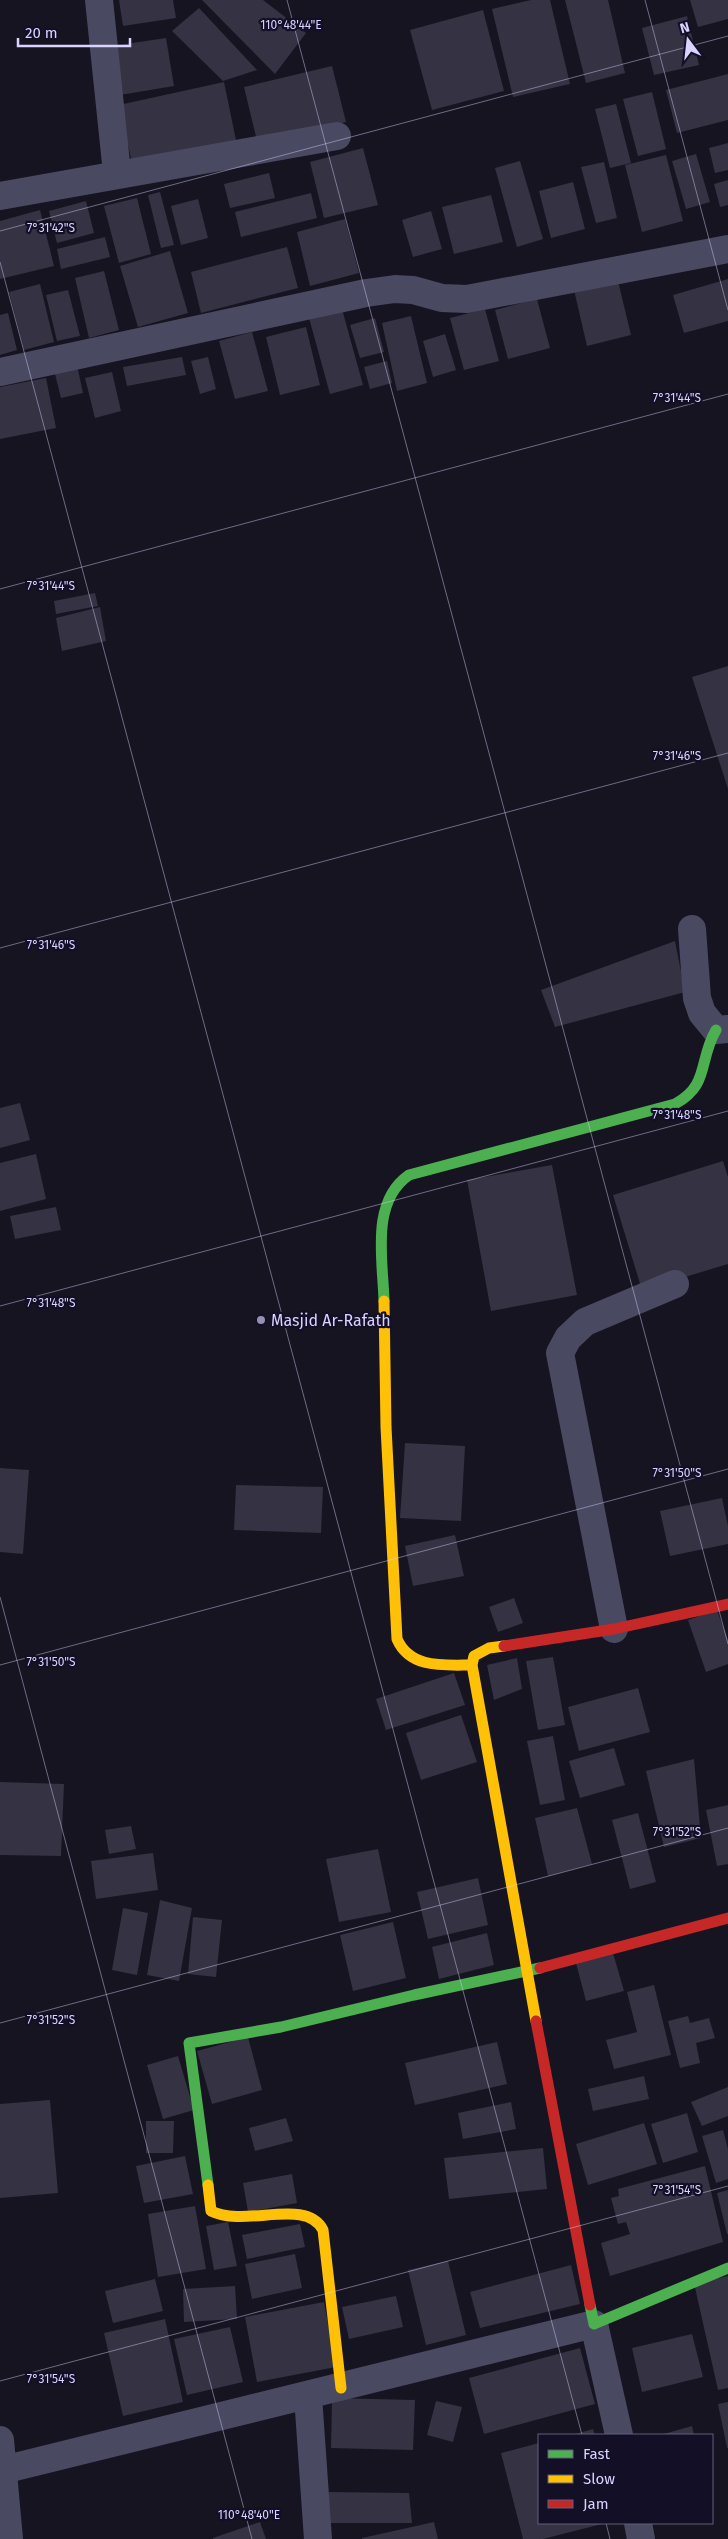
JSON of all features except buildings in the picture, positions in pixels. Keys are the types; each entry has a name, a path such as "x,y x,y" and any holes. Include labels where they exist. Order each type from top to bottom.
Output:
{"street":[{"path":"99,0 117,173"},
{"path":"0,196 117,173 219,158 337,136"},
{"path":"0,372 366,293 396,289 412,290 442,298 467,299 728,249"},
{"path":"472,1665 424,1664 399,1649 385,1417 382,1224 387,1198 397,1182 409,1175 674,1104 690,1097 698,1088 706,1050 722,1029 702,1013 697,998 692,928"},
{"path":"614,1629 560,1353 568,1338 585,1322 675,1284"},
{"path":"619,2434 594,2324 527,1972 472,1665 474,1656 489,1648 614,1629 728,1604"},
{"path":"341,2388 323,2230 315,2218 304,2215 237,2218 216,2215 211,2211 189,2043 281,2027 414,1995 527,1972 728,1918"},
{"path":"3,2470 594,2324 728,2268"},
{"path":"308,2396 318,2539"},
{"path":"0,2440 9,2539"},
{"path":"638,2524 641,2539"}],"traffic: fast":[{"path":"384,1301 381,1250 384,1216 388,1200 397,1186 409,1175 675,1104 686,1097 699,1080 716,1030"},
{"path":"208,2185 189,2043 281,2027 414,1995 540,1968"},
{"path":"590,2305 594,2324 728,2268"}],"traffic: slow":[{"path":"384,1301 386,1427 397,1639 410,1656 419,1660 439,1665 472,1665"},
{"path":"504,1646 489,1648 474,1656 472,1665 536,2021"},
{"path":"208,2185 211,2211 225,2215 241,2216 289,2214 303,2216 315,2220 323,2230 341,2388"}],"traffic: jam":[{"path":"504,1646 614,1629 728,1604"},
{"path":"540,1968 728,1918"},
{"path":"536,2021 590,2305"}],"place":[{"name":"Masjid Ar-Rafath","path":"261,1320"}]}
